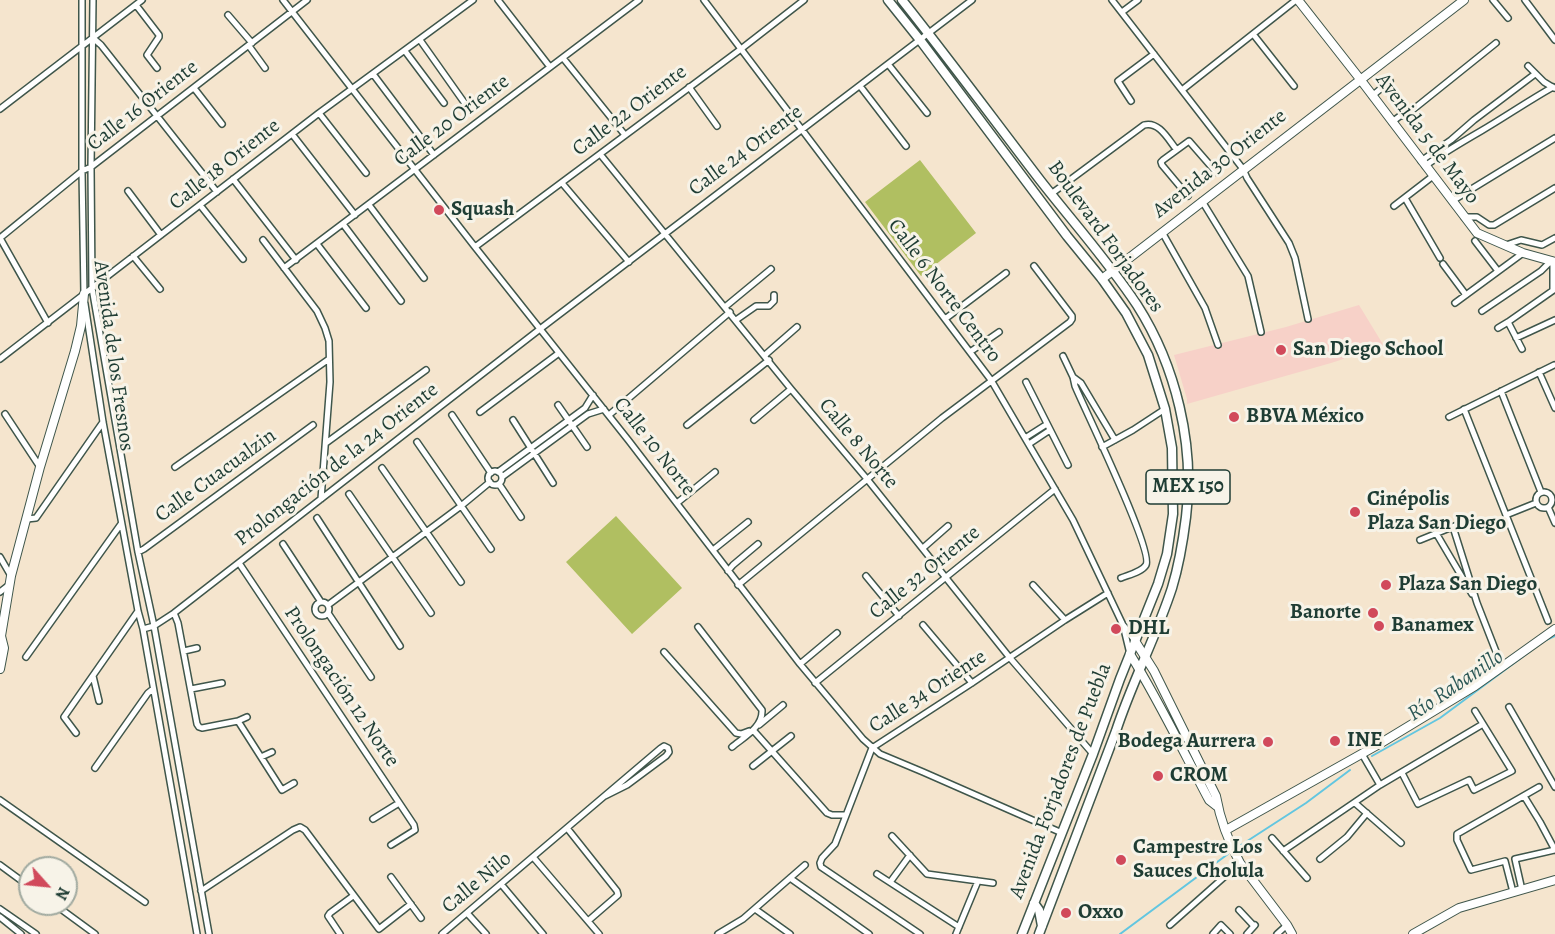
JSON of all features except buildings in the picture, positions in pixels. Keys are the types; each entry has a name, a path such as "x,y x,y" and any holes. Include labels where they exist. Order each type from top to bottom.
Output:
{"main road":[{"name":"Boulevard Forjadores","path":"888,0 1102,279 1125,313 1148,354 1165,408 1172,448 1173,514 1167,554 1158,584 1135,641"},
{"name":"Boulevard Forjadores","path":"902,0 1112,271 1138,307 1164,357 1182,417 1188,485 1186,515 1180,558 1172,588 1139,669"},
{"name":"Avenida Forjadores de Puebla","path":"1022,934 1135,641"},
{"name":"Avenida Forjadores de Puebla","path":"1040,930 1139,669"},
{"path":"1034,903 1039,910 1040,930"}],"street":[{"name":"Avenida de los Fresnos","path":"82,0 84,294 121,524 143,629 197,934"},
{"name":"Avenida de los Fresnos","path":"93,0 92,288 209,934"},
{"path":"0,109 142,0"},
{"name":"Calle 10 Norte","path":"283,0 609,415 738,585 862,739 880,754 1062,833"},
{"name":"Calle 16 Oriente","path":"0,238 82,171 307,0"},
{"name":"Calle 18 Oriente","path":"0,359 233,179 473,0"},
{"path":"498,0 550,67"},
{"name":"Calle 20 Oriente","path":"284,268 639,0"},
{"name":"Calle 6 Norte Centro","path":"704,0 991,380 1073,520 1123,625 1130,654"},
{"name":"Calle 22 Oriente","path":"475,247 804,0"},
{"name":"Calle 24 Oriente","path":"540,329 972,0"},
{"path":"1112,0 1243,170 1289,243 1295,258 1308,319"},
{"path":"1122,12 1138,0"},
{"path":"1182,90 1297,0"},
{"name":"Avenida 5 de Mayo","path":"1297,0 1477,233 1522,253 1553,262"},
{"name":"Avenida 30 Oriente","path":"1102,279 1464,0"},
{"path":"1493,0 1508,18"},
{"path":"1525,0 1555,40"},
{"path":"136,5 159,35 147,55 157,68"},
{"path":"228,15 250,45 253,58 264,68"},
{"path":"1253,34 1294,86"},
{"path":"93,38 101,45 217,192"},
{"path":"420,39 466,105"},
{"path":"1394,125 1400,116 1405,116 1496,44"},
{"path":"405,51 444,103"},
{"path":"1131,101 1118,81 1154,54"},
{"path":"563,58 625,135"},
{"path":"888,64 927,113"},
{"path":"1423,163 1554,88 1528,66"},
{"path":"373,74 434,155"},
{"path":"1423,163 1474,120 1535,74"},
{"path":"1372,96 1390,81"},
{"path":"860,86 906,146"},
{"path":"689,87 717,126"},
{"path":"194,88 222,124"},
{"path":"1496,104 1504,116"},
{"path":"320,113 366,172"},
{"path":"1051,194 1144,124 1156,125 1176,149"},
{"path":"292,135 355,215"},
{"path":"1452,201 1555,138"},
{"path":"1188,196 1161,162 1176,149 1190,141 1216,172"},
{"name":"Calle 8 Norte","path":"600,154 790,389 867,479 945,578 1093,754"},
{"path":"1394,206 1433,176"},
{"path":"233,179 296,260"},
{"path":"561,183 629,262"},
{"path":"1464,217 1477,217 1489,225 1494,225 1555,188"},
{"path":"128,191 161,235"},
{"path":"1405,198 1442,261 1466,295"},
{"path":"1202,200 1248,276 1261,332"},
{"path":"200,205 243,259"},
{"path":"369,205 424,278"},
{"path":"343,224 401,301"},
{"path":"1162,232 1205,308 1218,345"},
{"path":"0,238 48,323"},
{"path":"1505,246 1521,240 1542,245 1555,238"},
{"path":"263,240 317,311 330,341 330,382 321,499"},
{"path":"1475,241 1498,272"},
{"path":"317,244 366,308"},
{"path":"1455,303 1522,253"},
{"path":"134,256 160,289"},
{"path":"1498,328 1554,289 1553,262"},
{"path":"1482,311 1553,262"},
{"path":"738,585 942,418 1072,319 1034,266"},
{"path":"609,415 771,269"},
{"path":"945,319 1006,273"},
{"path":"0,669 4,648 1,633 11,576 40,467 75,351 81,326 84,294"},
{"path":"736,320 756,306 769,306 774,301 774,295"},
{"path":"1516,338 1555,320"},
{"path":"1509,322 1522,349"},
{"path":"687,424 767,358 797,327"},
{"name":"Prolongación de la 24 Oriente","path":"154,626 174,613 540,329"},
{"path":"970,352 999,332"},
{"path":"480,412 559,353"},
{"path":"1063,356 1136,523 1147,558 1147,564 1142,569 1121,578"},
{"path":"175,467 329,359"},
{"path":"1449,417 1554,365"},
{"path":"326,443 426,370"},
{"path":"1539,372 1555,408"},
{"path":"1073,376 1081,383 1114,440"},
{"path":"1026,382 1068,465"},
{"path":"754,420 790,389"},
{"path":"1501,391 1541,492"},
{"path":"328,605 461,506 490,482 489,479 570,423 585,408 593,395"},
{"path":"1084,406 1092,402"},
{"path":"558,405 587,447"},
{"path":"1102,447 1165,408"},
{"path":"570,423 604,409"},
{"path":"1464,409 1548,621"},
{"path":"5,414 40,467"},
{"path":"452,415 497,474 501,481 499,484 521,517"},
{"path":"513,420 553,483"},
{"path":"27,519 36,518 103,422"},
{"name":"Calle Cuacualzin","path":"138,552 312,425"},
{"path":"1025,438 1049,427"},
{"path":"1029,444 1049,427"},
{"path":"417,441 491,549"},
{"path":"382,468 461,582"},
{"path":"677,503 715,472"},
{"path":"490,482 499,484"},
{"name":"Calle 32 Oriente","path":"816,683 1056,489"},
{"path":"1536,503 1545,508 1552,502 1554,496 1541,492"},
{"path":"1536,503 1536,498 1541,492"},
{"path":"349,494 431,613"},
{"path":"1506,515 1536,503"},
{"path":"1548,507 1555,523"},
{"path":"318,518 400,646"},
{"path":"1419,540 1467,521"},
{"path":"712,550 748,522"},
{"path":"26,657 121,524"},
{"path":"922,548 948,526"},
{"path":"1453,527 1477,603 1502,667"},
{"path":"1436,533 1477,603"},
{"path":"284,544 321,602 328,605"},
{"path":"728,571 758,544"},
{"path":"0,558 11,576"},
{"name":"Prolongación 12 Norte","path":"238,562 414,825 415,830 391,845"},
{"path":"866,576 899,615"},
{"path":"0,592 9,585"},
{"path":"1033,585 1065,620"},
{"name":"Calle 34 Oriente","path":"920,934 821,867 822,858 836,843 872,748 1108,593"},
{"path":"321,602 315,607 318,615 328,613"},
{"path":"328,605 328,613 370,678"},
{"path":"76,734 64,717 138,611"},
{"path":"174,613 199,727 247,717"},
{"path":"923,625 972,683"},
{"name":"Calle 6 Norte Centro","path":"1123,625 1135,641"},
{"path":"143,629 154,626"},
{"path":"664,652 735,733 741,734 755,728 762,716 762,710 699,627"},
{"path":"1226,830 1362,754 1475,686 1555,629"},
{"path":"800,664 837,633"},
{"path":"1135,641 1172,705 1216,796 1226,830 1240,863 1292,934"},
{"path":"184,651 197,648"},
{"path":"1130,654 1166,716 1209,800 1218,807"},
{"path":"93,676 99,701"},
{"path":"191,689 222,683"},
{"path":"94,768 153,689"},
{"path":"732,747 783,705"},
{"path":"1509,707 1555,787"},
{"path":"1401,772 1418,804 1469,780 1474,790 1512,771 1475,711"},
{"path":"238,720 282,790 294,783"},
{"path":"1284,851 1380,785 1483,724"},
{"path":"755,728 772,751 827,813 846,815"},
{"path":"753,766 790,736"},
{"path":"664,746 668,748 669,752 666,756 627,785 606,796 661,748 664,746"},
{"path":"261,757 272,752"},
{"path":"1362,754 1380,785"},
{"path":"1513,892 1505,861 1471,870 1456,834 1539,787"},
{"name":"Calle Nilo","path":"442,934 606,796"},
{"path":"1522,890 1515,859 1555,850 1524,796"},
{"path":"0,800 145,902"},
{"path":"372,819 399,803"},
{"path":"1354,803 1401,843"},
{"path":"1320,859 1347,837 1366,813"},
{"path":"201,891 300,827 305,830 379,929 411,904"},
{"path":"567,828 618,895 588,921"},
{"path":"892,836 927,874 993,882"},
{"path":"1272,838 1306,878"},
{"path":"891,881 910,855"},
{"path":"533,857 599,934"},
{"path":"1170,925 1240,863"},
{"path":"0,865 18,878"},
{"path":"718,934 743,919 805,865"},
{"path":"878,873 959,927"},
{"path":"391,877 421,918"},
{"path":"790,878 869,934"},
{"path":"956,934 978,880"},
{"path":"1413,934 1458,908 1555,880"},
{"path":"501,884 543,934"},
{"path":"340,934 328,916 353,896"},
{"path":"0,909 36,934"},
{"path":"755,909 790,934"},
{"path":"1239,910 1255,925 1246,934"},
{"path":"468,913 486,934"},
{"path":"0,916 21,934"},
{"path":"70,916 95,934"},
{"path":"1213,934 1221,925 1230,934"},
{"path":"1277,934 1287,925"}],"shaded area":[{"name":"San Diego School","path":"1359,305 1384,346 1187,404 1174,355 1286,327"}],"green space":[{"path":"920,160 976,233 921,276 865,202"},
{"path":"616,516 682,588 632,634 566,562"}],"waterway":[{"name":"Río Rabanillo","path":"1372,756 1440,718 1544,641 1555,636"},
{"name":"Río Rabanillo","path":"1238,847 1306,803 1350,770"},
{"name":"Río Rabanillo","path":"1120,934 1228,854"}],"place":[{"name":"Squash","path":"439,210"},
{"name":"San Diego School","path":"1281,350"},
{"name":"BBVA México","path":"1234,417"},
{"name":"Cinépolis Plaza San Diego","path":"1355,512"},
{"name":"Plaza San Diego","path":"1386,585"},
{"name":"Banorte","path":"1373,613"},
{"name":"Banamex","path":"1379,626"},
{"name":"DHL","path":"1116,629"},
{"name":"INE","path":"1335,741"},
{"name":"Bodega Aurrera","path":"1268,742"},
{"name":"CROM","path":"1158,776"},
{"name":"Campestre Los Sauces Cholula","path":"1121,860"},
{"name":"Oxxo","path":"1066,913"}]}
